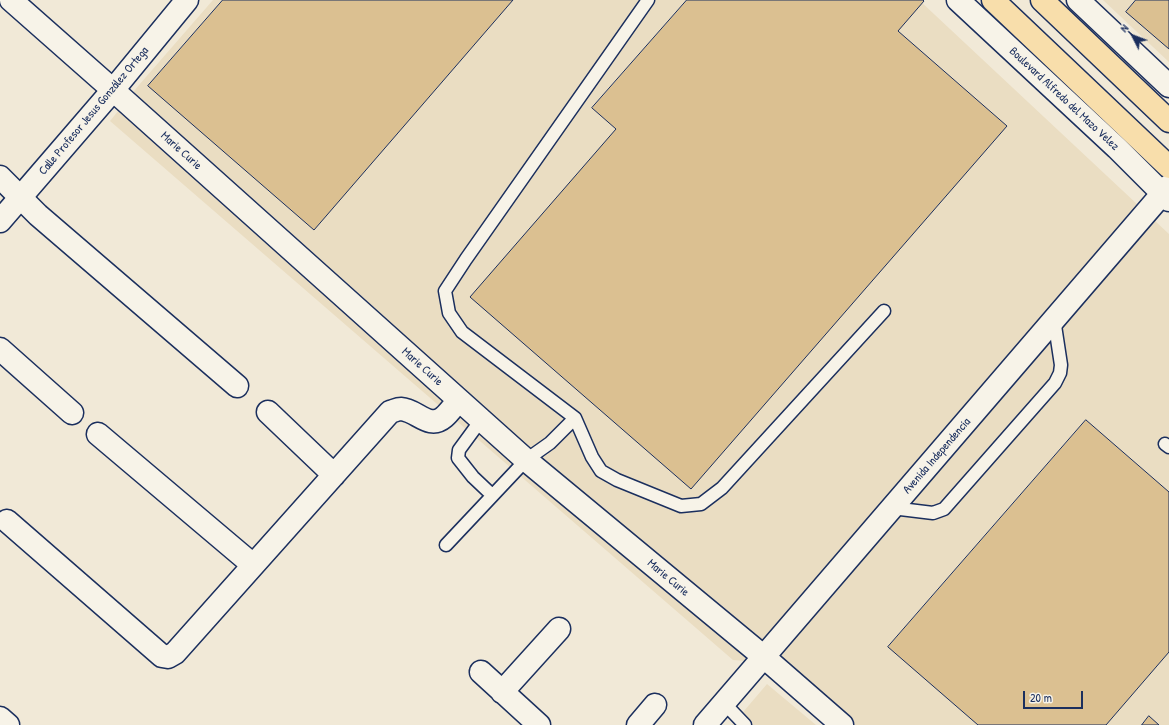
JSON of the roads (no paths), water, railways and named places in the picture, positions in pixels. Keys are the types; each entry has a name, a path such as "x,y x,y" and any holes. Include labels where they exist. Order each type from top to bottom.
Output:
{"main road":[{"name":"Boulevard Alfredo del Mazo Velez","path":"993,0 1169,167"},
{"path":"1042,0 1169,121"}],"street":[{"name":"Marie Curie","path":"11,0 526,460 764,657 842,725"},
{"name":"Calle Profesor Jesus González Ortega","path":"0,221 113,90 187,0"},
{"name":"Boulevard Alfredo del Mazo Velez","path":"958,0 1117,148 1167,191"},
{"path":"1078,0 1169,86"},
{"path":"0,178 38,215 237,386"},
{"name":"Avenida Independencia","path":"705,725 1054,319 1167,191"},
{"path":"0,349 72,413"},
{"path":"7,520 162,656 168,657 175,653 390,412 396,409 403,409 431,422 438,421 444,417 459,400"},
{"path":"268,412 334,474"},
{"path":"98,434 253,565"},
{"path":"502,692 559,629"},
{"path":"481,672 539,725"},
{"path":"638,725 655,705"},
{"path":"0,718 8,725"}],"lane":[{"path":"648,0 445,291 449,312 462,332 575,418 592,458 602,471 617,480 681,506 701,504 722,488 884,311"},
{"path":"892,508 933,513 944,509 1055,383 1060,373 1061,365 1054,319"},
{"path":"446,545 526,460 550,443 575,418"},
{"path":"481,420 459,450 458,458 492,495"},
{"path":"724,703 745,725"}]}
